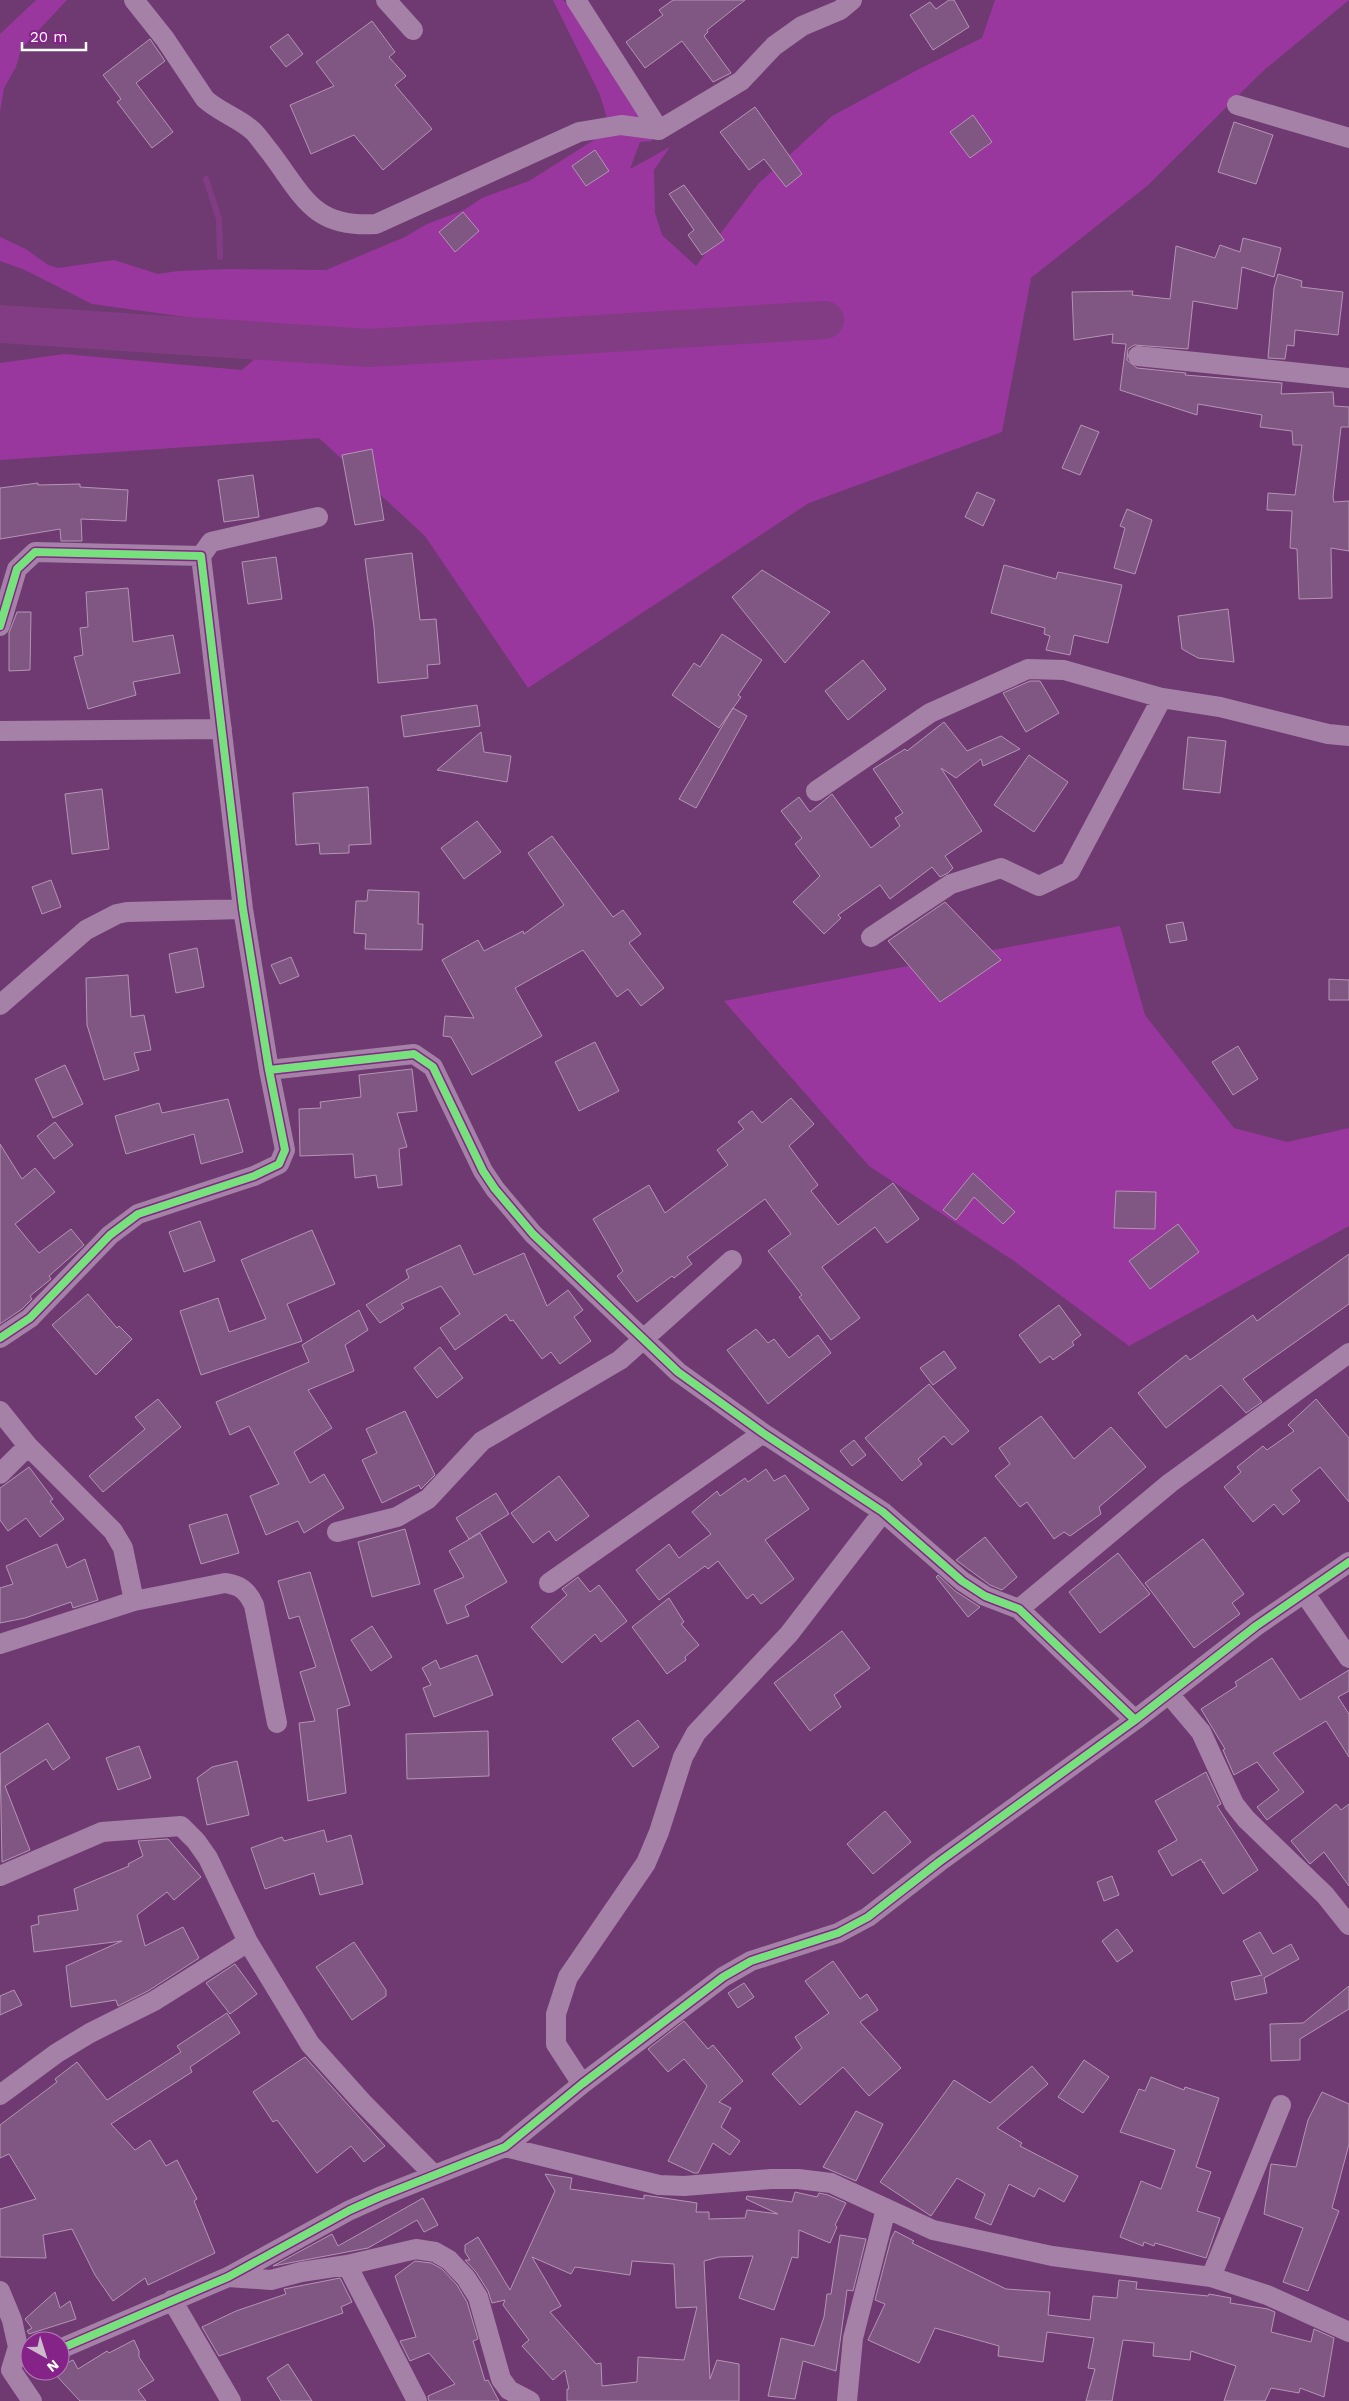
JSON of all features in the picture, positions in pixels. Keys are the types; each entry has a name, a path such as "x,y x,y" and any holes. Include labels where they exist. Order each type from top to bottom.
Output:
{"street":[{"path":"134,0 165,40 205,100 253,131 315,211 332,220 355,226 376,224 579,132 621,125 659,130 741,81 774,46 802,26 840,10 852,0"},
{"path":"386,0 413,30"},
{"path":"576,0 659,130"},
{"path":"1237,105 1349,138"},
{"path":"1138,356 1349,378"},
{"path":"0,1338 30,1318 110,1235 138,1214 254,1176 279,1164 285,1150 269,1070 243,908 201,556 211,542 318,517"},
{"path":"0,626 17,569 35,552 201,556"},
{"path":"816,791 930,714 1028,669 1064,670 1162,698 1220,707 1328,734 1349,736"},
{"path":"871,936 951,884 1001,868 1039,886 1070,871 1162,698"},
{"path":"0,731 222,729"},
{"path":"0,1005 86,930 117,914 243,908"},
{"path":"269,1070 414,1054 425,1060 433,1067 483,1171 495,1189 533,1234 678,1372 763,1433 883,1512 962,1580 985,1596 1019,1609 1135,1720"},
{"path":"336,1532 397,1517 428,1499 482,1441 620,1360 732,1260"},
{"path":"1019,1609 1170,1483 1349,1353"},
{"path":"0,1411 28,1446 113,1532 123,1548 134,1602"},
{"path":"549,1583 763,1433"},
{"path":"0,1474 28,1446"},
{"path":"582,2084 556,2044 556,2014 568,1977 646,1863 659,1832 683,1757 696,1733 790,1634 883,1512"},
{"path":"70,2345 228,2277 350,2210 505,2148 582,2084 722,1977 751,1961 838,1934 868,1917 939,1862 1135,1720 1256,1626 1349,1562"},
{"path":"0,1644 134,1602 225,1583 238,1585 248,1593 254,1605 277,1723"},
{"path":"1304,1594 1349,1658"},
{"path":"1169,1694 1201,1732 1234,1804 1240,1812 1325,1895 1349,1925"},
{"path":"0,1876 102,1832 181,1826 196,1841 208,1858 248,1942 310,2044 362,2102 434,2175"},
{"path":"0,2095 82,2038 154,2001 248,1942"},
{"path":"1211,2277 1281,2105"},
{"path":"505,2148 659,2185 684,2186 771,2179 831,2183 932,2230 1043,2254 1211,2277 1267,2295 1349,2332"},
{"path":"846,2401 853,2338 886,2209"},
{"path":"228,2277 272,2280 300,2272 347,2265 416,2249 435,2252 449,2260 466,2278 478,2297 501,2379 509,2390 530,2401"},
{"path":"347,2265 417,2401"},
{"path":"0,2291 12,2320 18,2347 6,2372"},
{"path":"172,2300 231,2401"},
{"path":"6,2372 20,2366"},
{"path":"6,2372 32,2401"}],"shaded area":[{"path":"36,0 67,0 21,49 16,67 4,88 0,112 0,34"},
{"path":"553,0 563,0 573,9 610,66 607,69 650,108 652,141 640,142 630,169 670,147 654,170 655,213 662,235 696,266 758,184 832,116 921,68 982,38 995,0 1349,0 1263,71 1147,186 1031,278 1002,432 809,503 528,688 425,536 319,438 0,460 0,363 64,354 242,370 257,357 244,342 186,317 92,304 25,270 0,261 0,237 26,249 48,265 58,268 114,260 158,274 178,271 227,269 326,270 405,237 427,224 464,210 482,198 529,181 605,133 609,125 600,95"},
{"path":"1120,926 1145,1015 1234,1128 1287,1142 1349,1128 1349,1226 1129,1346 1014,1261 869,1166 724,1001"}],"building":[{"path":"673,0 745,0 707,30 708,32 704,36 731,73 713,82 682,41 645,68 626,42 663,15 659,10"},
{"path":"949,0 954,0 969,27 933,50 910,15 930,2 936,9"},
{"path":"372,21 395,52 389,57 406,76 395,85 432,129 383,170 354,135 311,154 290,105 334,86 316,62"},
{"path":"288,34 303,54 286,67 270,47"},
{"path":"150,39 165,61 136,83 173,132 152,148 117,102 121,99 103,75"},
{"path":"755,107 802,174 786,187 764,159 749,170 720,132"},
{"path":"973,115 992,142 970,158 950,132"},
{"path":"1234,122 1273,135 1256,184 1218,172"},
{"path":"595,150 609,171 586,186 572,166"},
{"path":"684,185 724,240 702,255 688,235 694,230 669,194"},
{"path":"463,212 479,231 455,252 439,232"},
{"path":"1243,238 1281,248 1274,277 1242,267 1237,309 1193,301 1188,349 1134,345 1128,349 1127,360 1137,368 1186,373 1185,375 1282,383 1281,394 1333,392 1334,406 1349,407 1349,427 1341,427 1333,497 1334,502 1349,501 1349,551 1331,548 1332,598 1299,599 1297,549 1290,548 1292,511 1267,510 1268,493 1295,495 1302,445 1293,445 1292,431 1260,427 1262,415 1198,404 1197,415 1120,390 1126,344 1112,343 1113,334 1074,340 1072,292 1133,291 1132,295 1170,299 1176,246 1215,258 1220,245 1240,252"},
{"path":"1278,274 1302,281 1301,287 1343,292 1338,335 1295,330 1294,346 1287,345 1285,359 1268,358 1274,288"},
{"path":"1081,425 1099,432 1080,475 1062,468"},
{"path":"372,449 384,520 355,525 342,455"},
{"path":"253,475 259,517 224,522 218,480"},
{"path":"38,483 38,485 80,484 80,487 128,490 126,521 81,519 82,541 61,541 60,529 0,539 0,488"},
{"path":"977,492 995,500 983,526 965,517"},
{"path":"1127,509 1152,520 1135,574 1114,568 1125,528 1120,526"},
{"path":"412,553 420,620 436,619 440,664 427,665 428,678 378,683 374,627 365,559"},
{"path":"276,557 282,599 248,604 242,562"},
{"path":"1004,565 1056,579 1058,572 1122,585 1108,643 1074,635 1070,655 1046,650 1050,636 1044,634 1045,628 991,613"},
{"path":"762,570 830,612 785,663 732,597"},
{"path":"128,588 133,642 173,635 180,673 133,682 136,695 88,709 74,657 83,655 80,628 88,627 86,592"},
{"path":"1228,609 1234,662 1198,658 1182,649 1178,616"},
{"path":"17,612 31,612 30,670 9,671 9,633"},
{"path":"722,634 762,660 738,695 741,697 719,728 672,695 694,663 700,667"},
{"path":"863,660 886,689 848,720 825,691"},
{"path":"1030,681 1040,681 1059,713 1026,732 1003,693"},
{"path":"477,705 480,726 404,737 401,716"},
{"path":"733,708 747,716 696,808 679,799"},
{"path":"944,722 967,751 1001,736 1020,749 983,766 981,759 956,778 941,768 982,831 945,856 953,868 948,873 940,877 932,867 890,899 880,885 838,915 841,918 824,934 793,902 820,876 795,844 802,838 781,811 799,797 810,812 832,794 871,848 900,826 895,818 903,813 873,769 905,749 907,751"},
{"path":"481,732 484,752 511,756 507,782 437,770"},
{"path":"1188,737 1226,741 1220,793 1183,789"},
{"path":"1029,755 1068,782 1034,832 994,805"},
{"path":"368,787 371,844 349,845 349,853 320,854 319,843 296,845 293,793"},
{"path":"102,789 109,849 72,854 65,794"},
{"path":"477,821 501,852 464,879 441,848"},
{"path":"552,836 613,917 623,910 641,934 629,943 664,988 641,1006 628,989 617,997 583,950 515,988 542,1036 472,1075 451,1037 443,1036 445,1016 474,1018 442,960 478,940 484,951 523,931 524,934 564,905 528,853"},
{"path":"51,880 61,907 42,914 32,887"},
{"path":"368,890 419,892 418,924 423,924 422,950 365,949 366,934 354,933 356,901 367,901"},
{"path":"945,902 1001,960 940,1002 888,941"},
{"path":"1183,922 1187,940 1170,943 1166,925"},
{"path":"197,948 204,987 176,993 169,954"},
{"path":"291,957 299,976 280,984 271,965"},
{"path":"128,975 131,1017 144,1015 151,1050 134,1053 139,1070 104,1080 87,1025 86,978"},
{"path":"1329,979 1349,980 1349,1000 1329,1000"},
{"path":"595,1042 619,1091 579,1111 555,1062"},
{"path":"1238,1046 1258,1079 1233,1095 1212,1062"},
{"path":"65,1065 83,1104 53,1118 35,1079"},
{"path":"412,1069 417,1111 397,1113 407,1147 399,1149 402,1185 378,1188 376,1175 355,1178 353,1154 300,1156 299,1109 321,1108 320,1102 361,1097 359,1075"},
{"path":"791,1098 814,1124 789,1146 818,1185 811,1191 838,1225 893,1183 919,1219 887,1243 875,1227 822,1267 860,1318 831,1340 799,1297 802,1295 768,1251 791,1234 765,1199 687,1257 692,1264 637,1302 617,1276 623,1271 593,1219 649,1185 665,1213 728,1165 717,1150 744,1129 738,1122 752,1111 762,1123"},
{"path":"228,1099 243,1152 201,1164 194,1134 126,1154 115,1116 159,1103 162,1113"},
{"path":"55,1122 73,1145 54,1159 37,1136"},
{"path":"0,1144 22,1179 35,1168 55,1192 15,1224 39,1253 71,1229 84,1245 49,1276 51,1279 30,1296 32,1299 22,1309 0,1324"},
{"path":"973,1173 1015,1212 1003,1224 974,1197 956,1220 943,1210"},
{"path":"1116,1191 1156,1192 1155,1229 1114,1228"},
{"path":"200,1221 215,1261 184,1272 169,1232"},
{"path":"1178,1224 1199,1252 1150,1289 1129,1261"},
{"path":"312,1230 335,1284 287,1304 302,1341 201,1375 180,1311 218,1298 229,1332 266,1319 241,1260"},
{"path":"460,1245 474,1275 524,1253 547,1306 568,1290 583,1310 574,1317 591,1341 560,1364 551,1352 542,1359 513,1320 510,1321 506,1314 455,1350 440,1328 460,1314 441,1286 401,1304 404,1308 380,1323 366,1305 409,1278 406,1270"},
{"path":"1349,1254 1349,1304 1243,1379 1262,1402 1246,1413 1221,1385 1166,1428 1138,1393 1186,1355 1190,1360 1253,1315 1257,1321"},
{"path":"88,1294 117,1328 119,1326 132,1339 96,1375 52,1325"},
{"path":"1059,1305 1081,1335 1072,1342 1074,1345 1053,1360 1050,1356 1040,1363 1019,1335"},
{"path":"359,1310 368,1330 345,1345 354,1371 308,1390 332,1428 294,1452 310,1483 324,1474 344,1508 304,1533 298,1521 266,1535 250,1496 279,1484 249,1426 230,1435 216,1402 309,1362 302,1345"},
{"path":"756,1329 768,1343 774,1339 789,1358 818,1335 831,1353 768,1404 727,1350"},
{"path":"440,1347 463,1378 437,1398 414,1368"},
{"path":"944,1351 956,1368 933,1385 920,1368"},
{"path":"929,1384 969,1431 952,1445 944,1436 918,1459 922,1464 902,1481 865,1438"},
{"path":"158,1399 181,1427 103,1492 89,1476 145,1429 135,1417"},
{"path":"1316,1399 1349,1438 1349,1502 1320,1467 1291,1490 1300,1501 1283,1515 1274,1504 1253,1522 1224,1487 1241,1472 1237,1467 1263,1446 1267,1450 1294,1431 1288,1425"},
{"path":"405,1411 435,1475 421,1489 419,1485 382,1503 362,1460 377,1453 366,1429"},
{"path":"1041,1416 1074,1459 1111,1427 1146,1467 1099,1507 1101,1514 1070,1536 1064,1532 1054,1539 1027,1502 1020,1507 995,1476 1010,1464 999,1448"},
{"path":"854,1440 866,1455 852,1466 840,1451"},
{"path":"29,1467 53,1499 50,1501 64,1519 40,1537 26,1518 8,1531 0,1520 0,1488"},
{"path":"766,1469 774,1481 785,1475 809,1509 765,1540 794,1579 761,1604 753,1594 747,1599 718,1561 708,1569 705,1566 659,1600 636,1570 669,1544 679,1558 711,1534 692,1512 717,1491 720,1496 745,1478 748,1482"},
{"path":"559,1476 589,1516 556,1541 549,1531 533,1543 511,1513"},
{"path":"496,1493 509,1514 469,1539 456,1518"},
{"path":"227,1514 239,1553 201,1564 189,1525"},
{"path":"405,1529 420,1584 372,1597 358,1542"},
{"path":"480,1533 507,1582 465,1606 469,1616 447,1624 434,1590 464,1577 449,1551"},
{"path":"985,1537 1017,1577 1002,1590 990,1585 956,1560"},
{"path":"1203,1539 1244,1594 1232,1603 1240,1614 1194,1648 1145,1583"},
{"path":"57,1544 67,1568 85,1559 98,1600 73,1608 71,1602 25,1618 0,1623 0,1588 13,1584 6,1566"},
{"path":"1118,1553 1150,1594 1100,1633 1069,1592"},
{"path":"310,1572 350,1705 337,1709 346,1793 308,1801 299,1723 315,1721 300,1672 316,1667 299,1616 289,1619 278,1581"},
{"path":"938,1575 955,1591 980,1607 968,1617 936,1577"},
{"path":"578,1577 590,1592 599,1585 627,1621 601,1642 595,1634 562,1663 531,1627 567,1595 562,1589"},
{"path":"669,1598 684,1622 681,1624 699,1645 685,1657 686,1660 667,1674 632,1627"},
{"path":"372,1626 392,1657 371,1671 351,1640"},
{"path":"842,1631 870,1668 834,1695 841,1707 810,1731 774,1683"},
{"path":"477,1655 493,1695 434,1717 423,1688 431,1685 422,1668 436,1660 440,1669"},
{"path":"1272,1658 1300,1700 1349,1670 1349,1691 1338,1697 1349,1714 1349,1757 1326,1721 1273,1753 1304,1792 1267,1820 1257,1807 1279,1790 1257,1762 1234,1775 1223,1750 1225,1749 1201,1709 1237,1686 1235,1682"},
{"path":"638,1720 659,1747 633,1767 612,1739"},
{"path":"48,1723 70,1758 53,1770 46,1759 5,1786 30,1850 2,1862 0,1754"},
{"path":"488,1731 489,1776 407,1779 406,1734"},
{"path":"139,1746 151,1778 118,1790 106,1758"},
{"path":"237,1761 249,1815 207,1825 197,1778 212,1767"},
{"path":"1206,1772 1221,1804 1217,1806 1258,1870 1223,1894 1204,1864 1205,1862 1203,1863 1201,1859 1172,1876 1158,1851 1177,1840 1155,1801"},
{"path":"1336,1804 1341,1810 1349,1804 1349,1886 1324,1852 1310,1864 1291,1841"},
{"path":"885,1811 911,1842 873,1874 847,1844"},
{"path":"324,1830 327,1842 351,1835 363,1884 320,1895 314,1873 265,1889 251,1848 282,1837 284,1841"},
{"path":"168,1839 201,1877 174,1900 167,1892 137,1915 145,1946 183,1927 199,1958 148,1991 118,2006 116,2000 71,2007 66,1966 122,1941 34,1952 31,1926 39,1924 38,1916 78,1910 74,1889 129,1866 128,1864 143,1856 138,1841"},
{"path":"1112,1876 1119,1895 1104,1901 1097,1882"},
{"path":"1117,1929 1133,1951 1117,1962 1102,1941"},
{"path":"1260,1932 1273,1954 1291,1944 1299,1959 1264,1978 1267,1993 1235,2000 1231,1982 1262,1975 1243,1941"},
{"path":"354,1942 386,1990 386,1996 352,2020 316,1967"},
{"path":"833,1961 860,1999 867,1994 878,2010 860,2022 901,2068 869,2096 843,2067 800,2105 772,2074 802,2048 795,2037 829,2013 805,1981"},
{"path":"235,1964 257,1994 230,2014 206,1983"},
{"path":"744,1983 754,1997 738,2008 728,1993"},
{"path":"1349,1986 1349,2009 1300,2039 1300,2060 1271,2061 1270,2024 1303,2023"},
{"path":"14,1990 22,2005 0,2015 0,1996"},
{"path":"227,2013 240,2033 190,2067 192,2072 111,2124 135,2150 150,2140 166,2166 177,2160 197,2199 194,2201 215,2253 148,2285 145,2278 113,2301 95,2275 72,2229 43,2235 46,2258 0,2257 0,2209 36,2199 9,2154 0,2158 0,2125 57,2082 55,2079 77,2062 107,2100 181,2052 177,2046"},
{"path":"684,2021 708,2049 713,2045 743,2081 719,2102 731,2108 721,2127 740,2141 730,2155 713,2143 698,2173 668,2161 707,2086 684,2059 668,2072 648,2049"},
{"path":"305,2057 385,2146 364,2162 351,2146 317,2173 277,2120 273,2122 253,2092"},
{"path":"1084,2060 1109,2077 1083,2113 1058,2097"},
{"path":"1032,2066 1048,2084 997,2128 1022,2143 1020,2146 1078,2176 1064,2202 1039,2188 1034,2197 1009,2184 991,2225 975,2218 985,2194 957,2178 931,2216 880,2182 954,2080 990,2103"},
{"path":"1151,2077 1184,2090 1185,2087 1219,2098 1196,2167 1211,2172 1197,2211 1220,2218 1206,2258 1155,2243 1154,2246 1144,2242 1143,2246 1120,2237 1141,2181 1161,2189 1175,2150 1120,2132 1139,2089 1145,2091"},
{"path":"1322,2092 1349,2104 1349,2144 1332,2208 1339,2211 1308,2291 1283,2282 1303,2228 1264,2214 1271,2164 1296,2167 1308,2120"},
{"path":"856,2111 883,2124 856,2181 823,2167"},
{"path":"545,2174 572,2178 570,2189 644,2199 644,2195 697,2203 696,2212 709,2212 709,2219 745,2218 747,2210 778,2214 746,2199 747,2196 792,2202 795,2192 817,2197 819,2193 846,2203 835,2225 837,2227 830,2243 799,2230 798,2258 792,2257 774,2310 739,2298 753,2256 719,2257 704,2261 710,2379 717,2360 739,2364 739,2401 567,2401 567,2389 569,2389 565,2370 553,2380 522,2346 529,2340 503,2305 505,2300 492,2303 488,2291 476,2272 465,2260 470,2260 465,2252 465,2245 478,2237 510,2290 555,2191","holes":["532,2257 571,2274 575,2267 630,2275 632,2261 674,2264 676,2308 697,2307 684,2360 638,2357 637,2382 602,2386 601,2363 596,2364 550,2312 561,2306"]},
{"path":"423,2198 438,2225 424,2232 417,2220 368,2248 273,2266 332,2234 338,2246"},
{"path":"895,2231 914,2241 912,2243 1006,2289 1050,2292 1048,2315 1090,2320 1093,2296 1117,2298 1119,2280 1137,2282 1136,2289 1208,2296 1209,2294 1231,2298 1230,2303 1268,2309 1275,2312 1271,2332 1311,2342 1314,2329 1334,2338 1324,2397 1300,2388 1299,2393 1271,2388 1265,2401 1224,2401 1236,2366 1191,2351 1190,2360 1153,2356 1154,2343 1123,2340 1112,2401 1086,2401 1095,2369 1088,2368 1094,2338 1047,2332 1043,2362 998,2356 999,2346 935,2328 919,2363 868,2340 885,2304 875,2300 891,2239"},
{"path":"840,2235 866,2239 853,2291 847,2290 836,2371 803,2361 795,2399 768,2396 781,2338 814,2346 824,2317 827,2294 831,2294"},
{"path":"415,2261 431,2263 442,2269 457,2285 467,2302 478,2339 473,2341 485,2381 488,2380 499,2401 429,2401 428,2396 455,2384 429,2353 410,2361 400,2341 416,2337 395,2276"},
{"path":"340,2278 352,2302 341,2307 343,2313 219,2356 202,2327 236,2311 286,2294 284,2289"},
{"path":"55,2292 60,2308 70,2301 76,2319 38,2331 27,2331 32,2328 25,2319"},
{"path":"134,2340 139,2351 139,2357 154,2380 138,2390 146,2401 80,2401 61,2381 70,2381 70,2361 73,2360 78,2369 107,2351 109,2353"},
{"path":"288,2364 312,2401 281,2401 267,2378"}],"waterway":[{"path":"206,179 219,219 220,257"},
{"path":"0,324 369,348 825,320"}],"cycle path":[{"path":"0,626 17,569 35,552 201,556 243,909 269,1070 285,1150 279,1164 254,1176 138,1214 110,1235 30,1318 0,1338"},
{"path":"269,1070 414,1054 433,1067 483,1171 495,1189 533,1234 678,1372 763,1433 883,1512 962,1581 985,1596 1019,1609 1135,1720"},
{"path":"70,2345 228,2277 350,2210 505,2147 582,2084 723,1977 751,1961 838,1933 868,1917 939,1862 1135,1720 1256,1626 1349,1562"}]}
